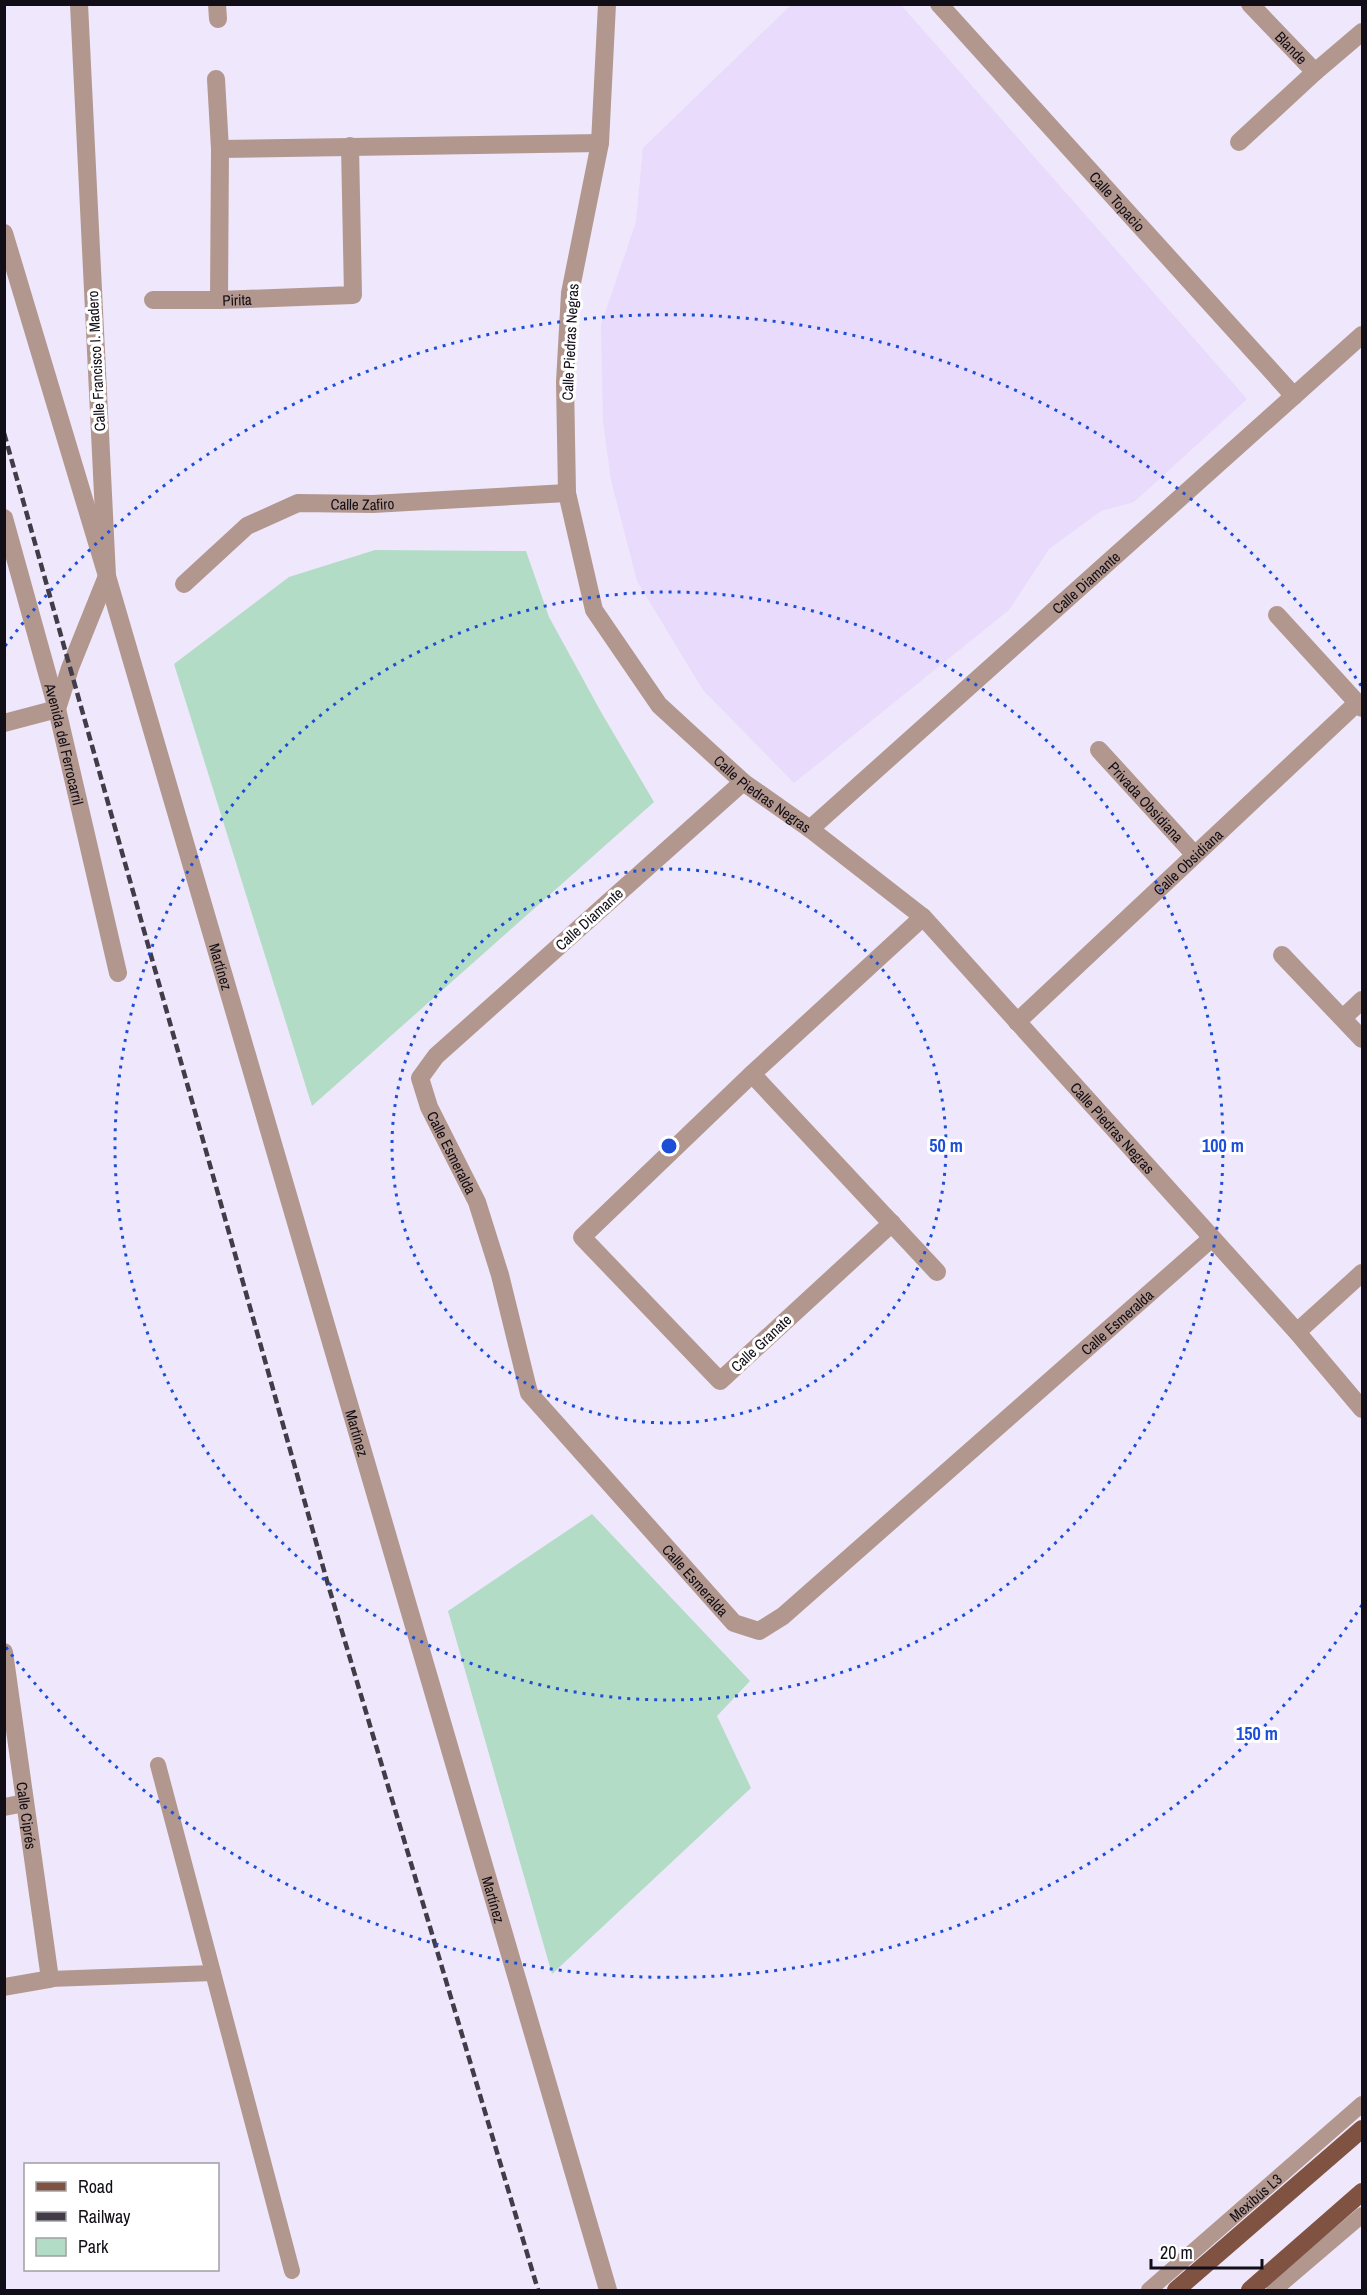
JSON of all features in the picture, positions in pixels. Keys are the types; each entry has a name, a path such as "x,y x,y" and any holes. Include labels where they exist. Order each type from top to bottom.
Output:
{"main road":[{"path":"1176,2290 1362,2129"},
{"path":"1250,2290 1362,2192"}],"street":[{"name":"Calle Francisco I. Madero","path":"57,709 70,668 107,576 79,4"},
{"name":"Calle Piedras Negras","path":"607,4 600,143 570,293 566,382 567,493 594,610 659,705 743,782 923,916 1297,1332 1362,1409"},
{"name":"Calle Topacio","path":"939,4 1294,396"},
{"name":"Blande","path":"1250,4 1315,72 1362,32"},
{"path":"1239,142 1315,72"},
{"name":"Pirita","path":"216,79 220,149 219,300 353,295 350,147"},
{"path":"220,149 600,143"},
{"path":"4,233 107,576"},
{"path":"153,300 219,300"},
{"name":"Calle Diamante","path":"810,830 1362,335"},
{"name":"Calle Zafiro","path":"184,584 247,526 298,503 374,504 567,493"},
{"name":"Avenida del Ferrocarril","path":"4,518 57,709 118,973"},
{"name":"Martínez","path":"107,576 608,2290"},
{"name":"Calle Obsidiana","path":"1017,1022 1194,854 1360,706 1276,615"},
{"path":"4,723 57,709"},
{"name":"Privada Obsidiana","path":"1100,750 1194,854"},
{"name":"Calle Diamante","path":"436,1056 743,782"},
{"name":"Calle Granate","path":"892,1223 720,1381 582,1237 752,1074 923,916"},
{"path":"1282,955 1362,1039"},
{"path":"1343,1018 1362,1000"},
{"name":"Calle Esmeralda","path":"436,1056 420,1078 429,1107 477,1202 500,1275 530,1393 734,1623 759,1631 792,1608 1212,1238"},
{"path":"752,1074 937,1272"},
{"path":"1297,1332 1362,1273"},
{"name":"Calle Ciprés","path":"4,1652 50,1979"},
{"path":"4,1806 26,1803"},
{"path":"4,1987 50,1979"}],"lane":[{"path":"158,1765 292,2271"},
{"path":"50,1979 213,1973"},
{"name":"Mexibús L3","path":"1149,2290 1362,2104"},
{"path":"1274,2290 1362,2215"}],"shaded area":[{"path":"791,5 901,5 1247,399 1134,502 1101,511 1049,549 1009,610 794,783 703,690 637,581 611,480 603,421 601,325 636,222 643,148"}],"green space":[{"path":"375,550 526,551 549,617 654,802 312,1106 174,664 289,577"},
{"path":"592,1514 750,1681 717,1716 751,1788 552,1974 448,1611"}],"railway":[{"path":"4,433 327,1581 538,2290"}]}
